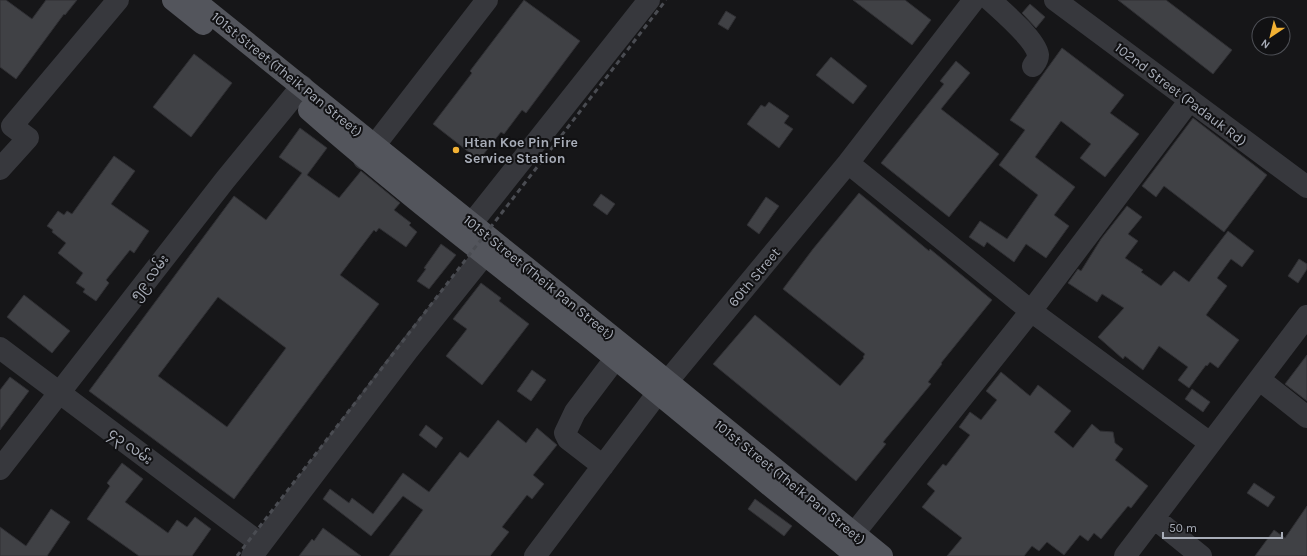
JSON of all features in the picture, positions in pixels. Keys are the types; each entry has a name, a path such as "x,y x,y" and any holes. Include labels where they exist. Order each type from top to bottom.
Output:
{"main road":[{"name":"101st Street (Theik Pan Street)","path":"173,0 297,92"},
{"name":"101st Street (Theik Pan Street)","path":"194,0 297,92 369,152 485,254 546,293 591,328 852,545 882,556"},
{"name":"101st Street (Theik Pan Street)","path":"369,152 472,223 546,293"},
{"name":"101st Street (Theik Pan Street)","path":"591,328 615,359 662,388"}],"street":[{"path":"0,169 28,138 12,126 118,0"},
{"path":"369,152 487,0"},
{"path":"472,223 649,0"},
{"name":"60th Street","path":"535,556 662,388 848,163 974,0"},
{"path":"990,0 1016,24 1032,44 1038,54 1033,66"},
{"name":"102nd Street (Padauk Rd)","path":"1055,0 1307,187"},
{"name":"၅၉ လမ်း","path":"0,469 225,180 297,92"},
{"path":"852,545 1190,100"},
{"path":"848,163 1031,311 1210,443"},
{"path":"257,550 399,363 485,254"},
{"path":"1125,556 1210,443 1260,380 1307,316"},
{"name":"၄၃ လမ်း","path":"0,348 257,550"},
{"path":"604,466 568,439 565,433 575,412 615,359"},
{"path":"1260,380 1307,417"},
{"path":"1154,518 1201,556"}],"building":[{"path":"0,0 6,0 32,19 46,0 77,0 65,15 64,14 16,79 0,67"},
{"path":"524,0 580,41 526,113 522,110 504,134 501,132 479,160 433,124 472,73 470,71"},
{"path":"853,0 905,0 931,20 912,45"},
{"path":"1118,0 1166,0 1232,50 1213,74"},
{"path":"1030,4 1045,17 1036,28 1022,13"},
{"path":"726,11 736,17 728,30 718,24"},
{"path":"1062,48 1124,95 1110,113 1139,134 1105,177 1080,158 1091,144 1061,121 1035,157 1075,187 1054,215 1069,226 1046,258 1026,244 1014,262 987,242 984,247 969,237 980,221 1007,239 1038,195 999,165 1025,130 1010,120"},
{"path":"194,54 232,83 191,137 153,107"},
{"path":"831,57 867,86 853,104 816,75"},
{"path":"956,61 970,73 941,109 999,154 949,217 881,163 944,84 940,81"},
{"path":"769,102 789,116 784,123 793,129 779,148 747,124 761,105 765,107"},
{"path":"1193,118 1267,175 1224,232 1164,186 1156,197 1142,186"},
{"path":"300,128 327,148 307,175 339,198 361,171 400,203 394,210 411,223 409,225 417,232 406,247 379,228 376,232 374,230 340,275 379,304 234,499 89,391 234,196 266,220 302,173 279,157","holes":["218,297 286,348 227,427 158,376"]},
{"path":"114,156 135,171 111,204 149,231 134,253 130,250 106,280 109,283 96,301 83,292 85,289 76,283 83,273 58,253 66,243 47,226 58,211 64,215 67,211 72,214"},
{"path":"859,193 929,251 930,249 992,300 941,363 942,364 928,382 931,384 883,442 886,444 856,481 713,364 755,315 840,386 864,358 863,357 865,354 783,289 813,249"},
{"path":"601,194 615,204 607,215 593,205"},
{"path":"766,197 779,206 759,234 747,225"},
{"path":"1127,206 1142,217 1128,234 1138,241 1125,258 1143,270 1141,272 1161,286 1174,271 1189,282 1228,231 1254,251 1242,267 1231,259 1217,278 1227,286 1206,315 1239,340 1218,368 1210,362 1207,366 1206,365 1189,388 1178,380 1188,367 1159,346 1143,370 1125,356 1123,359 1098,337 1124,308 1102,294 1097,302 1068,283 1078,269 1081,271 1101,239"},
{"path":"441,244 456,255 429,289 417,281 426,269 424,268"},
{"path":"1299,259 1307,264 1307,269 1298,283 1288,276"},
{"path":"481,283 501,298 499,301 529,324 482,385 446,356 467,329 453,319"},
{"path":"24,295 70,331 52,353 7,317"},
{"path":"1307,355 1307,401 1285,384"},
{"path":"532,370 546,380 531,401 517,391"},
{"path":"1001,372 1030,396 1038,385 1071,411 1054,432 1073,448 1092,424 1100,431 1113,432 1115,443 1123,449 1115,460 1148,486 1131,508 1128,506 1101,539 1094,533 1088,541 1080,535 1064,555 1047,542 1039,551 1032,546 1024,556 947,556 962,538 922,507 935,491 927,484 943,464 946,466 970,435 959,427 970,412 981,420 997,400 986,391"},
{"path":"10,377 29,391 0,430 0,390"},
{"path":"1192,389 1210,402 1203,412 1185,399"},
{"path":"498,420 526,443 537,428 557,445 533,475 544,484 532,499 527,495 502,527 509,532 490,556 389,556 423,510 403,496 371,536 323,499 330,489 349,503 352,498 373,514 403,473 429,492 460,452 468,458"},
{"path":"426,425 443,438 436,448 419,435"},
{"path":"122,463 143,479 125,502 168,533 177,520 187,527 195,517 211,529 192,556 139,556 87,519 110,486 107,483"},
{"path":"1254,483 1275,497 1268,507 1247,493"},
{"path":"755,499 792,526 784,536 748,509"},
{"path":"1307,506 1307,556 1255,556 1274,530 1285,538"},
{"path":"51,509 70,522 47,556 0,556 0,527 26,546"},
{"path":"323,528 361,556 299,556 312,539 314,541"}],"railway":[{"path":"237,556 666,0"}],"place":[{"name":"Htan Koe Pin Fire Service Station","path":"456,150"}]}
